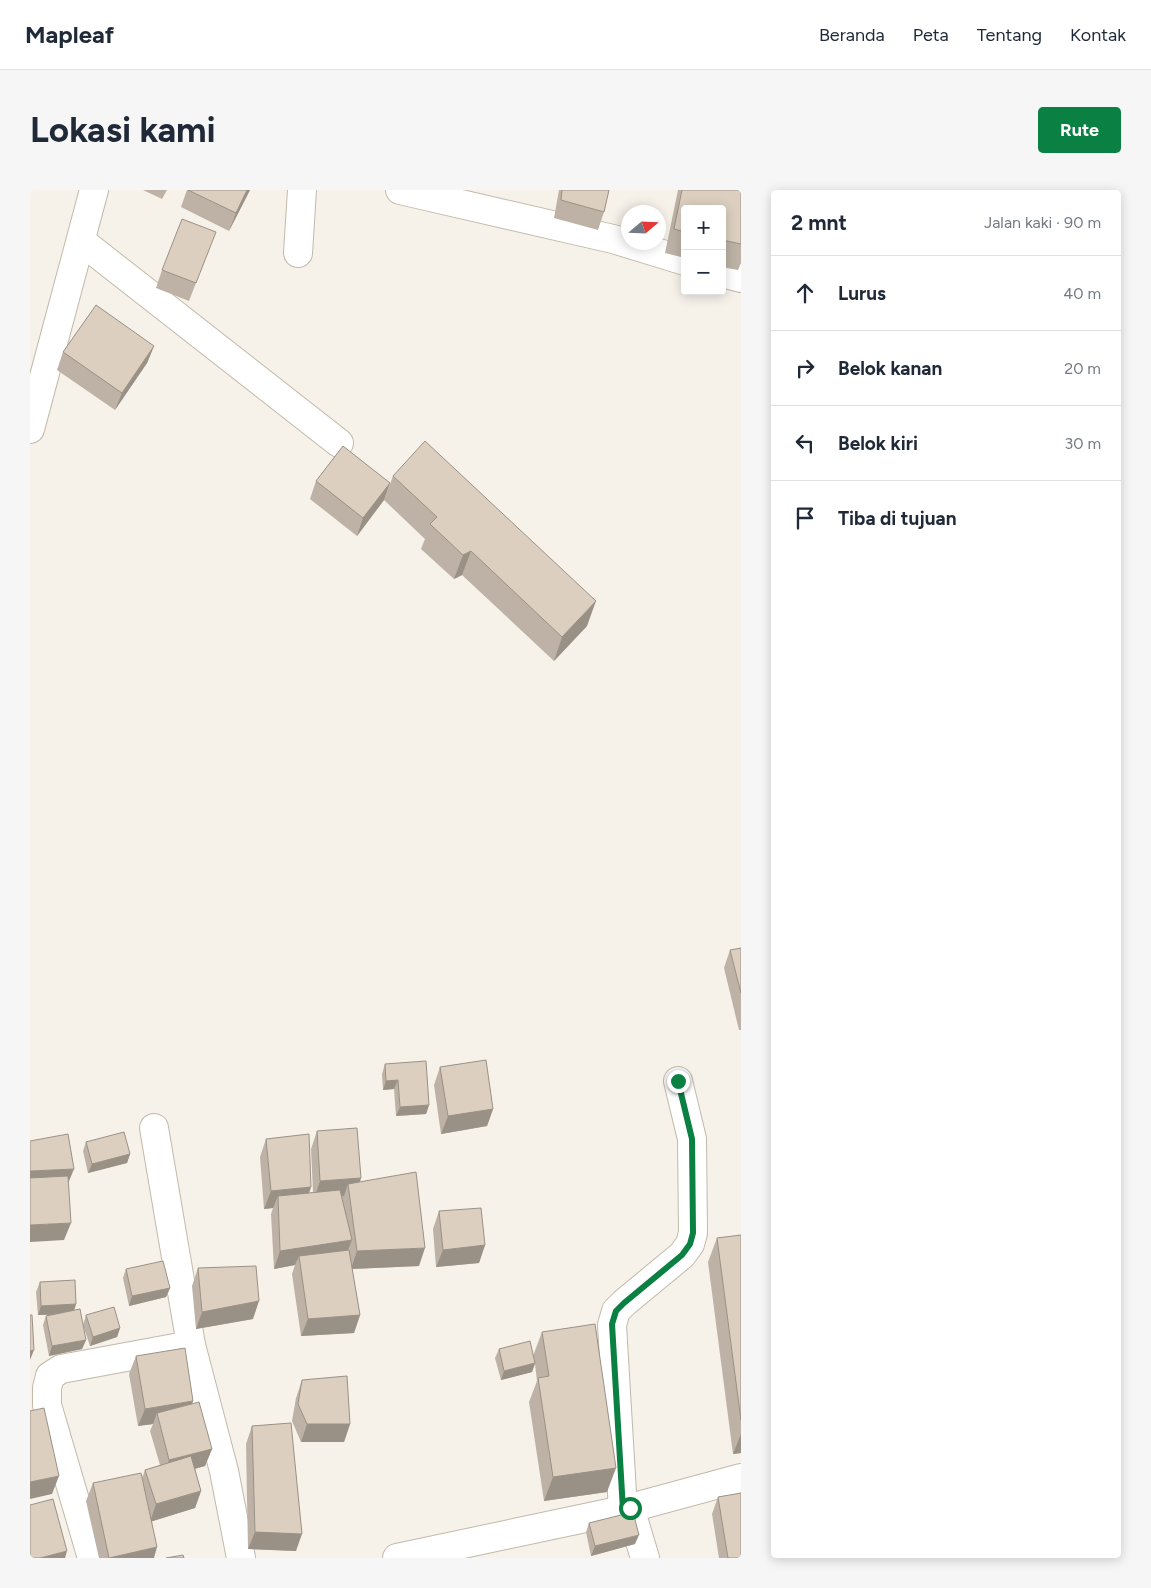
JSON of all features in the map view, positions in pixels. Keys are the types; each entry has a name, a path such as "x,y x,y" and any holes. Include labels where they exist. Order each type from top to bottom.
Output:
{"street":[{"path":"30,429 94,190"},
{"path":"298,253 302,190"},
{"path":"400,190 613,239 681,260"},
{"path":"81,241 339,444"},
{"path":"726,274 741,278"},
{"path":"644,1558 626,1509 612,1324 616,1311 624,1303 682,1255 690,1244 693,1233 692,1139 678,1081"},
{"path":"154,1128 191,1345 224,1471 241,1558"},
{"path":"92,1558 47,1405 46,1388 50,1376 61,1369 191,1345"},
{"path":"397,1558 626,1509 741,1478"}],"building":[{"path":"188,190 247,190 236,213"},
{"path":"562,190 609,190 604,212 561,200"},
{"path":"682,190 741,190 741,244 726,241 726,205 681,205 681,231 674,229"},
{"path":"182,219 216,232 196,283 162,270"},
{"path":"96,305 154,346 122,393 63,352"},
{"path":"425,441 596,601 562,637 471,551 463,555 430,524 437,517 393,476"},
{"path":"343,446 390,483 363,518 316,481"},
{"path":"741,948 741,993 730,950"},
{"path":"486,1060 493,1109 448,1116 440,1067"},
{"path":"426,1061 429,1105 400,1107 398,1080 386,1081 385,1064"},
{"path":"357,1128 361,1178 320,1181 317,1131"},
{"path":"124,1132 130,1154 92,1164 86,1142"},
{"path":"68,1134 74,1169 30,1171 30,1141"},
{"path":"309,1134 311,1187 271,1191 266,1139"},
{"path":"416,1172 425,1248 357,1251 348,1184"},
{"path":"68,1176 71,1223 30,1225 30,1178"},
{"path":"340,1190 352,1240 280,1251 278,1196"},
{"path":"481,1208 485,1245 443,1250 439,1211"},
{"path":"741,1235 741,1420 717,1238"},
{"path":"349,1250 360,1315 308,1319 299,1256"},
{"path":"163,1261 170,1288 132,1296 126,1269"},
{"path":"256,1266 259,1301 202,1312 198,1268"},
{"path":"75,1280 76,1304 41,1306 40,1282"},
{"path":"114,1307 120,1328 93,1337 86,1315"},
{"path":"80,1309 86,1340 52,1346 46,1316"},
{"path":"30,1315 32,1315 34,1350 30,1351"},
{"path":"595,1324 616,1468 553,1477 538,1378 549,1376 542,1332"},
{"path":"530,1341 535,1363 504,1371 499,1349"},
{"path":"185,1348 193,1401 145,1409 136,1356"},
{"path":"347,1376 350,1424 307,1424 298,1404 302,1380"},
{"path":"199,1402 212,1449 169,1460 157,1413"},
{"path":"44,1408 59,1476 30,1482 30,1411"},
{"path":"291,1423 302,1534 255,1532 252,1426"},
{"path":"191,1456 201,1491 156,1504 145,1470"},
{"path":"141,1473 157,1547 109,1558 93,1483"},
{"path":"741,1493 741,1558 728,1558 718,1497"},
{"path":"53,1499 67,1551 40,1558 30,1558 30,1505"},
{"path":"633,1512 639,1535 595,1546 589,1523"},
{"path":"183,1555 184,1558 166,1558"}],"route":[{"path":"630,1508 623,1510 612,1324 616,1311 624,1303 682,1255 690,1244 693,1233 692,1139 678,1081"}]}
